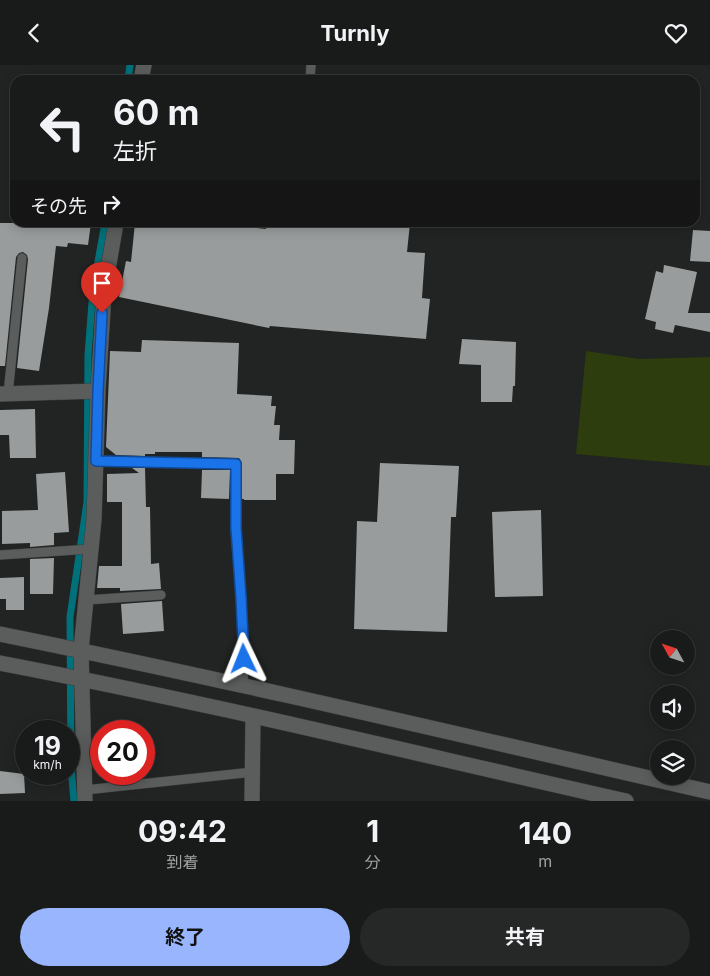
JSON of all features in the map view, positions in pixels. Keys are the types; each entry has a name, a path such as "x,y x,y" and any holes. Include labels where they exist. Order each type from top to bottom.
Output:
{"street":[{"path":"85,796 81,650 94,519 98,391 104,293 115,227"},
{"path":"4,394 98,391"},
{"path":"0,634 243,685 710,792"},
{"path":"0,663 254,717 626,801"},
{"path":"252,801 254,717"}],"lane":[{"path":"4,394 22,258"},
{"path":"96,461 236,464 236,528 244,659 243,685"},
{"path":"0,555 91,549"},
{"path":"86,600 161,595"},
{"path":"85,796 253,771"}],"green space":[{"path":"586,351 639,359 710,357 710,466 576,454"}],"building":[{"path":"0,223 10,223 10,227 90,227 88,245 68,243 67,247 56,246 39,371 17,368 28,259 27,255 23,252 19,253 16,257 5,366 0,366"},
{"path":"135,227 247,227 266,229 266,227 410,227 407,252 425,253 422,298 430,299 426,339 270,326 269,328 119,297 126,261 131,262"},
{"path":"693,230 710,231 710,262 690,261"},
{"path":"664,265 697,272 688,313 710,313 710,332 675,325 673,333 655,329 656,322 645,319 656,271 663,273"},
{"path":"462,339 516,342 515,386 513,386 512,402 481,402 481,365 459,364"},
{"path":"142,340 239,343 237,394 272,396 271,406 276,406 274,425 280,425 279,440 295,440 294,474 276,474 276,500 242,499 242,464 239,458 202,457 202,452 155,452 155,454 145,454 145,456 116,455 106,447 110,351 141,352"},
{"path":"35,409 36,458 10,458 9,435 0,435 0,410"},
{"path":"380,463 459,466 456,517 451,517 447,632 354,629 357,521 377,522"},
{"path":"132,468 145,468 146,507 150,507 151,564 159,563 161,589 120,591 120,588 97,588 99,566 122,566 122,502 107,502 107,474 139,473"},
{"path":"202,470 230,470 229,499 201,498"},
{"path":"65,472 69,532 54,533 54,545 30,547 30,543 2,544 2,511 38,510 36,474"},
{"path":"541,510 543,596 495,597 492,512"},
{"path":"54,558 53,594 30,594 30,559"},
{"path":"24,577 24,610 6,610 6,599 0,599 0,578"},
{"path":"162,601 164,631 123,634 121,604"},
{"path":"0,771 15,773 15,785 25,785 25,793 0,794"}],"waterway":[{"path":"129,75 130,65"},
{"path":"74,801 71,767 70,617 87,502 88,355 93,289 104,227"}],"route":[{"path":"102,313 96,461 236,464 236,528 244,659"}]}
